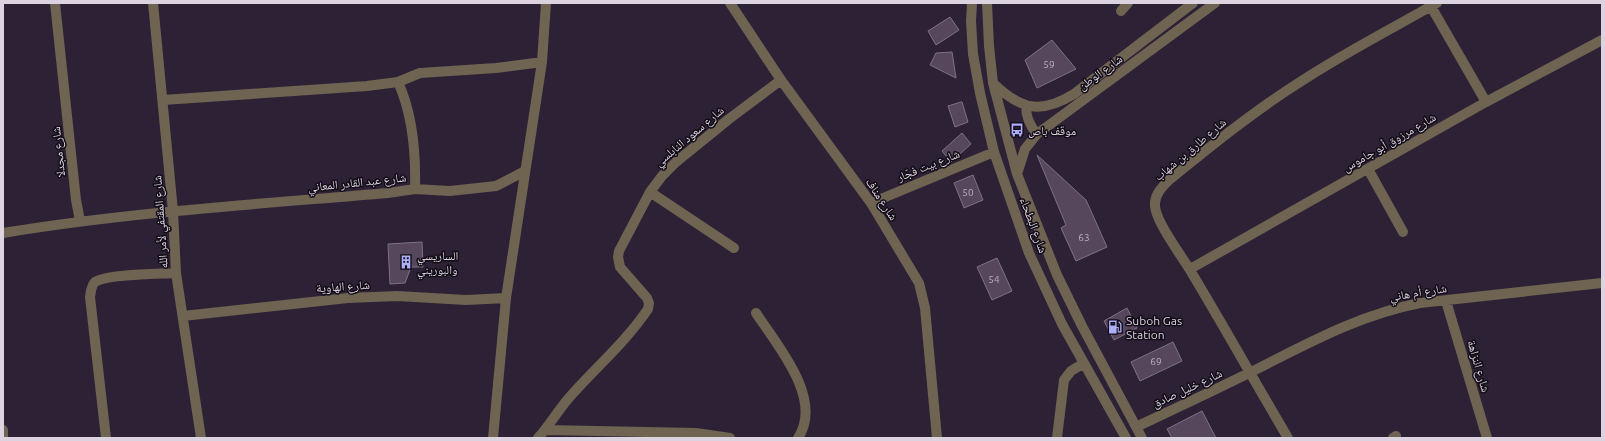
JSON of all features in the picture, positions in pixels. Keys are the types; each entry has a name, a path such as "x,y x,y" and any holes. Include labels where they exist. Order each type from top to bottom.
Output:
{"street":[{"name":"شارع مجدلا","path":"55,3 76,200 80,221"},
{"name":"شارع المقتفي لأمر الله","path":"153,3 173,211 176,273 201,438"},
{"path":"493,438 506,298 542,62 546,3"},
{"name":"شارع البطحاء","path":"972,3 970,21 973,54 980,93 994,152 1029,253 1062,324 1126,438"},
{"name":"شارع البطحاء","path":"988,3 989,46 993,83 1017,174 1057,275 1082,326 1142,438"},
{"path":"1121,11 1128,3"},
{"name":"شارع الوطن","path":"993,83 1006,96 1016,102 1026,105 1047,106 1066,99 1180,7 1193,3"},
{"name":"شارع الوطن","path":"1017,174 1026,149 1037,134 1215,3"},
{"name":"شارع مناف","path":"733,4 781,80 871,203 914,273 922,294 925,308 937,438"},
{"path":"1432,4 1486,102"},
{"name":"شارع طارق بن شهاب","path":"1288,438 1156,212 1156,197 1161,188 1225,135 1299,82 1432,4"},
{"name":"شارع مرزوق أبو جاموس","path":"1190,269 1486,102 1602,40"},
{"path":"163,100 367,86 398,82 420,73 496,68 542,62"},
{"name":"شارع سعود النابلسي","path":"538,438 546,430 568,398 615,350 648,309 649,303 647,298 620,268 618,257 619,251 650,192 662,176 676,162 729,119 781,80"},
{"name":"شارع عبد القادر المعاني","path":"80,221 173,211 388,193 415,189 412,125 404,96 398,82"},
{"path":"1026,105 1028,120 1037,134"},
{"name":"شارع بيت فجّار","path":"871,203 994,152"},
{"path":"1368,169 1403,232"},
{"path":"415,189 450,191 496,186 525,171"},
{"path":"650,192 734,248"},
{"path":"3,233 80,221"},
{"path":"106,438 90,296 92,287 96,282 110,277 176,273"},
{"name":"شارع أم هاني","path":"1250,373 1310,342 1368,316 1396,308 1420,303 1602,283"},
{"name":"شارع الهاوية","path":"183,316 348,298 397,296 466,300 506,298"},
{"name":"شارع النزاهة","path":"1446,301 1487,438"},
{"path":"756,313 793,371 802,389 804,398 804,418 803,427 798,438"},
{"path":"1057,438 1064,380 1071,371 1084,363"},
{"name":"شارع خليل صادق","path":"1136,427 1250,373"},
{"path":"3,430 3,438"},
{"path":"546,430 696,433 730,438"}],"building":[{"path":"950,17 959,30 936,45 928,31"},
{"path":"1052,40 1076,69 1037,88 1025,60"},
{"path":"952,52 956,78 930,65 936,53"},
{"path":"962,102 968,122 955,127 948,106"},
{"path":"962,133 971,144 951,162 942,151"},
{"path":"1037,155 1086,200 1107,247 1076,261 1061,228 1066,225"},
{"path":"973,175 983,200 964,208 954,183"},
{"name":"الساريسي والبوريني","path":"422,242 423,267 411,267 405,283 390,284 388,244"},
{"path":"997,258 1012,291 992,300 977,267"},
{"path":"1127,308 1137,328 1114,340 1104,321"},
{"path":"1173,342 1182,361 1140,381 1131,362"},
{"path":"1202,411 1216,438 1172,438 1167,429"}],"place":[{"name":"موقف باص","path":"1017,130"},
{"name":"الساريسي والبوريني","path":"406,262"},
{"name":"Suboh Gas Station","path":"1115,327"}]}
